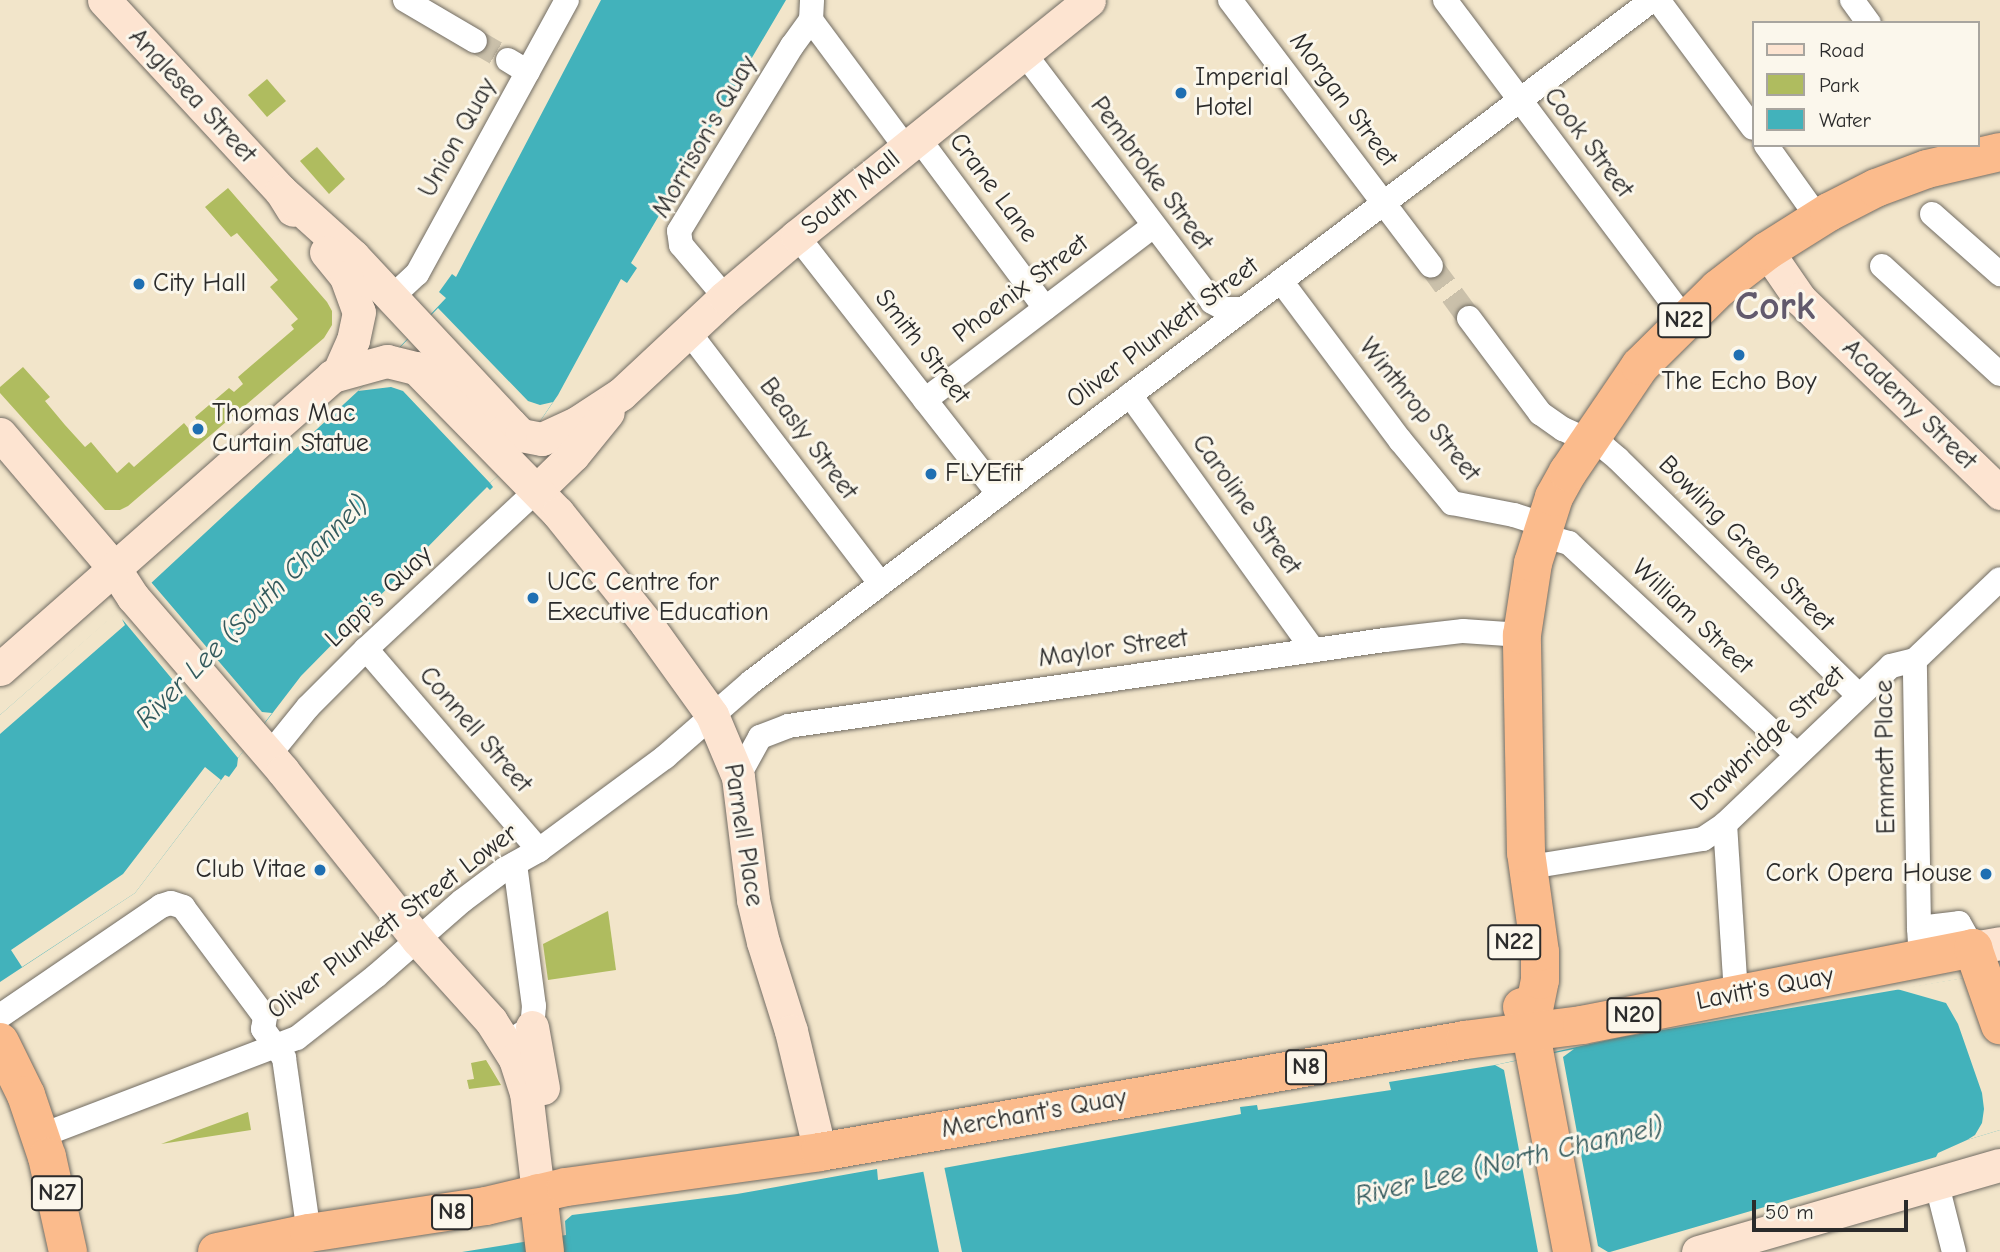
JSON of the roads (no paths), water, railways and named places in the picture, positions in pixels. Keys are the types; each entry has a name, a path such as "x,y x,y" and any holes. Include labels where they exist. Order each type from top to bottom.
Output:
{"highway":[{"name":"N22","path":"1535,1053 1540,952 1528,860 1522,635 1528,589 1554,497 1588,439 1640,366 1685,320 1767,251 1818,218 1951,153 2000,152"},
{"name":"Lavitt's Quay","path":"1535,1053 1582,1025 1737,994 1920,943 1985,956"},
{"name":"N20","path":"1985,956 2000,1025"},
{"name":"N27","path":"0,1042 26,1095 40,1136 55,1185 68,1252"},
{"name":"Merchant's Quay","path":"542,1223 820,1152 1535,1053"},
{"path":"1535,1053 1572,1252"},
{"name":"N8","path":"217,1252 309,1233 486,1206 542,1223"}],"main road":[{"name":"Anglesea Street","path":"104,0 281,191 353,256 510,424 520,451"},
{"name":"South Mall","path":"537,490 573,455 621,394 725,297 1089,0"},
{"name":"Anglesea Street","path":"281,191 346,277 355,296 359,312 357,327 338,373"},
{"name":"Academy Street","path":"1767,251 1800,299 2000,493"},
{"path":"0,669 338,373 387,361 416,368 520,451"},
{"name":"South Mall","path":"520,451 556,434 621,394"},
{"path":"0,434 114,568 133,597 261,746 417,939 465,990 519,1035 526,1092 543,1145 542,1223"},
{"name":"Parnell Place","path":"520,451 537,490 646,623 712,715 737,777 755,911 791,1031 820,1152"},
{"path":"1698,1252 2000,1165"}],"street":[{"path":"405,0 475,41"},
{"name":"Morgan Street","path":"1230,0 1431,266"},
{"name":"Cook Street","path":"1445,0 1685,320"},
{"name":"Oliver Plunkett Street","path":"712,715 765,672 1652,0"},
{"path":"1658,0 1752,127"},
{"path":"1852,0 1868,21"},
{"name":"Union Quay","path":"392,297 417,274 518,66 561,2"},
{"name":"Crane Lane","path":"812,10 912,144 1045,308"},
{"name":"Morrison's Quay","path":"725,297 681,245 678,236 812,10"},
{"name":"Pembroke Street","path":"1024,53 1212,302 1225,309 1244,309"},
{"path":"1767,147 1818,218"},
{"path":"1932,214 2000,274"},
{"name":"Phoenix Street","path":"925,400 1153,226"},
{"name":"Smith Street","path":"797,236 999,495"},
{"path":"1882,267 2000,374"},
{"name":"Winthrop Street","path":"1281,281 1393,431 1452,503 1514,515 1543,530"},
{"name":"Bowling Green Street","path":"1469,318 1539,413 1563,429 1588,439 1618,459 1859,696"},
{"name":"Beasly Street","path":"688,331 881,584"},
{"name":"Caroline Street","path":"1130,395 1312,650"},
{"name":"Lapp's Quay","path":"261,746 308,707 366,649 537,490"},
{"name":"William Street","path":"1543,530 1569,543 1797,754"},
{"name":"Emmett Place","path":"1920,943 1915,660 2000,579"},
{"name":"Maylor Street","path":"737,777 760,737 776,729 1312,650 1463,631 1522,635"},
{"name":"Connell Street","path":"366,649 539,850"},
{"name":"Drawbridge Street","path":"1528,860 1695,840 1725,824 1891,666 1915,660"},
{"name":"Oliver Plunkett Street Lower","path":"40,1136 269,1038 291,1041 514,864 539,850 665,757 712,715"},
{"path":"1725,824 1737,994"},
{"path":"514,864 534,1006 519,1035"},
{"path":"0,1016 161,906 172,903 183,906 265,1017 269,1038 285,1058 309,1233"},
{"path":"1937,1185 1954,1252"}],"water":[{"name":"River Lee (South Channel)","path":"601,0 786,0 631,263 637,268 627,283 621,279 558,395 511,464 490,483 493,487 490,490 487,487 301,676 238,758 237,766 229,777 225,775 135,893 0,982 0,715 149,585 358,391 446,298 439,292 452,274 456,277"},
{"name":"River Lee (North Channel)","path":"2000,972 2000,1130 1967,1140 1938,1153 1936,1157 1610,1252 462,1252 566,1235 565,1221 572,1215 737,1194 877,1169 878,1180 1241,1114 1240,1107 1257,1105 1258,1110 1391,1090 1389,1082 1495,1065 1622,1037"}],"tunnel":[{"path":"475,41 508,60"},
{"path":"1431,266 1469,318"}],"place":[{"name":"Imperial Hotel","path":"1181,93"},
{"name":"City Hall","path":"139,284"},
{"name":"The Echo Boy","path":"1739,355"},
{"name":"Thomas Mac Curtain Statue","path":"198,429"},
{"name":"FLYEfit","path":"931,474"},
{"name":"UCC Centre for Executive Education","path":"533,598"},
{"name":"Club Vitae","path":"320,870"},
{"name":"Cork Opera House","path":"1986,874"}],"district":[{"name":"Cork","path":"1775,306"}]}
